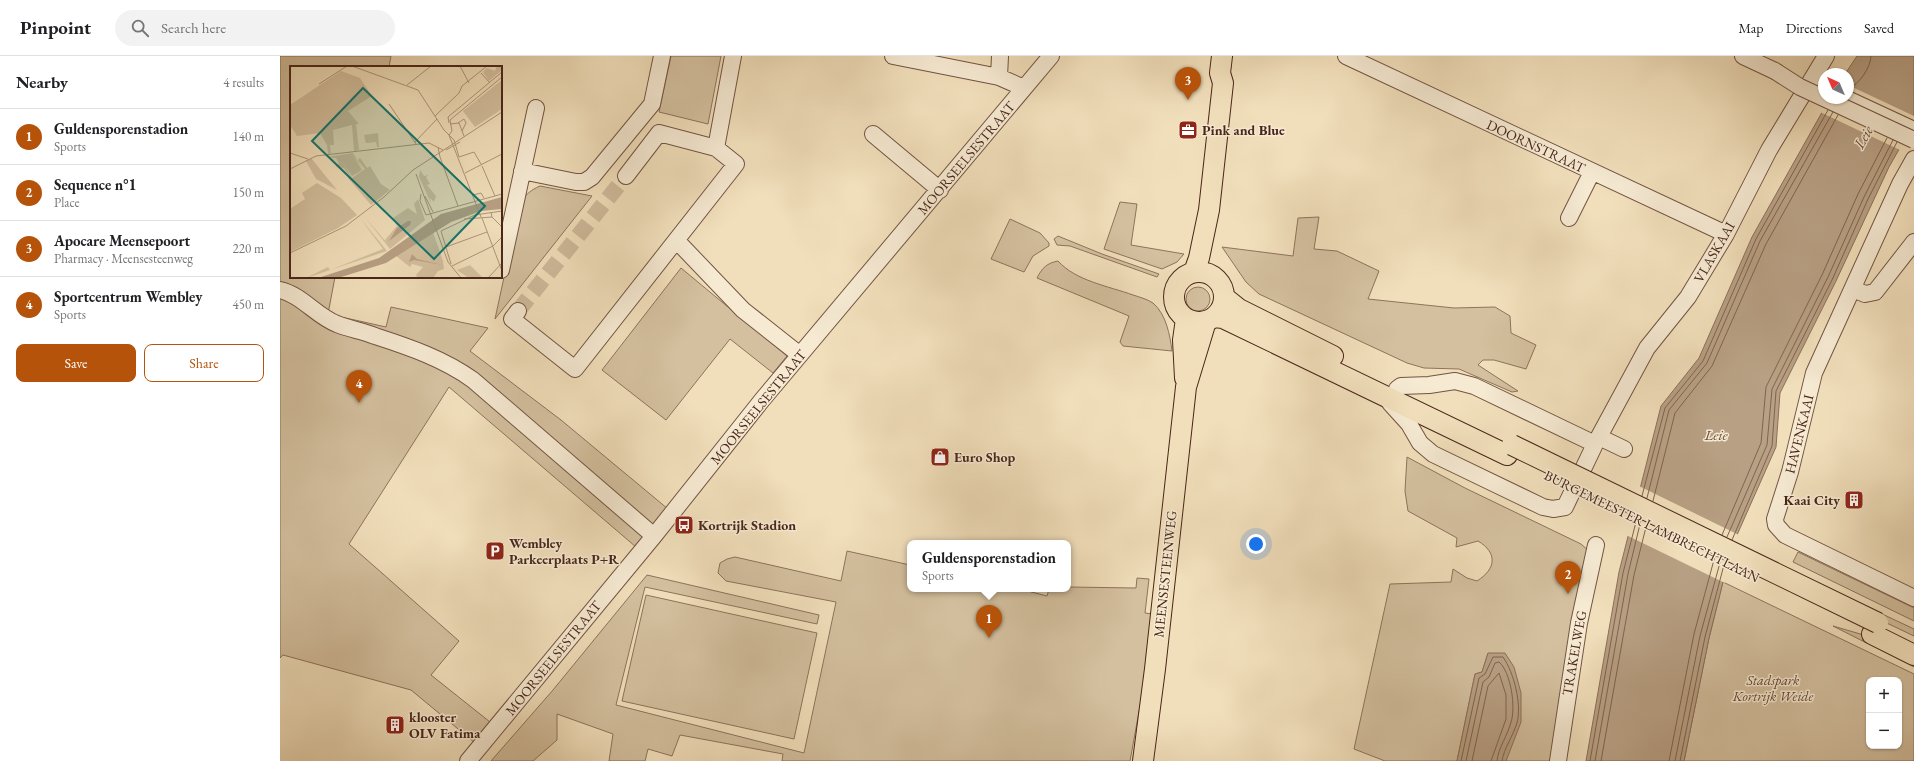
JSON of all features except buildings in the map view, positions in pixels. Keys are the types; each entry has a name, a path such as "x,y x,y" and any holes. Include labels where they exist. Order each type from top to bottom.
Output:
{"main road":[{"path":"1194,272 1199,258 1209,210 1223,83 1220,73 1222,56"},
{"path":"1223,83 1232,76 1236,56"},
{"path":"1209,210 1212,258 1216,279"},
{"path":"1212,258 1224,278 1243,299 1281,322 1291,334"},
{"path":"1194,272 1207,273 1216,279 1222,288 1224,297 1221,308 1210,319 1193,322 1186,319 1179,312 1174,302 1176,287 1184,277 1194,272"},
{"name":"BURGEMEESTER LAMBRECHTLAAN","path":"1224,297 1239,309 1291,334 1393,394"},
{"name":"BURGEMEESTER LAMBRECHTLAAN","path":"1210,319 1224,318 1393,394 1875,629 1914,655"},
{"name":"MEENSESTEENWEG","path":"1143,761 1155,669 1186,387 1183,362 1186,319"},
{"name":"MEENSESTEENWEG","path":"1186,387 1210,319"},
{"name":"BURGEMEESTER LAMBRECHTLAAN","path":"1875,629 1914,641"}],"street":[{"path":"522,171 576,182 584,182 592,177 652,104 662,56"},
{"path":"716,148 733,56"},
{"path":"893,56 999,77 1024,88"},
{"path":"999,77 1000,56"},
{"name":"MOORSEELSESTRAAT","path":"468,761 654,536 800,355 1051,56"},
{"name":"DOORNSTRAAT","path":"1346,56 1726,234"},
{"path":"1743,56 1760,60 1800,87 1914,140"},
{"name":"VLASKAAI","path":"1542,507 1553,509 1565,507 1597,440 1647,348 1688,297 1726,234 1769,150 1826,56"},
{"path":"1775,71 1805,79 1818,85"},
{"path":"1854,102 1914,130"},
{"path":"502,265 536,108"},
{"path":"518,312 512,319 575,369 736,164 716,148 659,133 626,176"},
{"path":"873,134 940,190"},
{"name":"HAVENKAAI","path":"1914,159 1900,184 1814,373 1790,472 1775,519 1776,525 1785,535 1914,598"},
{"path":"1569,218 1592,172"},
{"path":"677,241 743,310 800,355"},
{"path":"1853,289 1865,294 1875,292 1914,242"},
{"path":"280,290 290,292 326,319 337,324 375,336 457,368 654,536"},
{"path":"1393,394 1401,386 1429,386 1455,381 1474,386 1597,440 1624,449"},
{"name":"BURGEMEESTER LAMBRECHTLAAN","path":"1393,394 1390,403 1409,424 1420,443 1432,454 1542,507"},
{"name":"TRAKELWEG","path":"1558,761 1579,623 1596,545"}],"green space":[{"path":"280,56 391,56 389,66 290,66 290,278 335,278 328,314 386,327 391,307 488,328 470,351 561,420 668,509 636,547 449,387 349,544 459,641 431,675 490,722 475,743 411,690 283,655 280,658"},
{"path":"671,56 721,56 708,124 659,112"},
{"path":"540,186 592,196 495,319 520,203 524,197"},
{"path":"1120,202 1137,204 1131,245 1184,254 1177,262 1162,269 1104,249"},
{"path":"1319,217 1314,249 1337,251 1379,271 1368,299 1454,308 1495,307 1510,316 1511,333 1536,345 1526,369 1494,360 1483,360 1478,365 1518,391 1512,392 1459,369 1424,368 1407,363 1259,294 1246,282 1222,247 1293,256 1298,218"},
{"path":"1010,219 1040,233 1049,243 1049,246 1033,256 1024,272 991,259"},
{"path":"1058,236 1102,254 1159,274 1157,277 1070,246 1057,245 1054,239"},
{"path":"1058,261 1065,268 1083,278 1103,286 1143,298 1153,303 1164,319 1169,332 1172,351 1123,346 1120,342 1129,316 1037,278 1045,266"},
{"path":"681,268 787,356 773,373 730,339 666,420 602,370"},
{"path":"1198,287 1203,288 1209,294 1209,304 1203,310 1198,311 1193,310 1187,304 1186,299 1187,294 1193,288"},
{"path":"1407,457 1465,488 1581,544 1589,551 1554,761 1506,761 1488,653 1482,672 1475,674 1457,761 1385,761 1354,749 1390,584 1451,582 1453,569 1467,578 1477,581 1488,571 1492,561 1489,551 1478,541 1456,547 1457,538 1408,511 1405,491"},
{"path":"847,551 907,564 907,592 1032,592 1047,596 1048,592 1071,592 1071,587 1136,588 1137,578 1149,579 1145,613 1153,614 1148,662 1130,761 782,761 783,754 680,735 672,756 648,749 645,761 609,761 613,734 557,714 557,740 533,761 491,761 553,690 647,575 819,615 817,624 645,587 616,705 804,753 836,602 726,581 718,573 720,563 735,557 841,581"},
{"path":"1798,552 1914,608 1914,621 1793,562"},
{"name":"Stadspark Kortrijk Weide","path":"1723,582 1914,674 1914,761 1684,761 1709,638"},
{"path":"646,595 817,633 794,739 622,701"},
{"path":"1842,595 1914,629 1914,636 1872,616"},
{"path":"1833,626 1867,636 1914,659 1914,667"}],"water":[{"name":"Leie","path":"1857,56 1914,56 1914,123 1889,167 1836,281 1780,393 1776,447 1737,535 1723,582 1709,638 1684,761 1586,761 1619,572 1661,406 1699,358 1752,237 1827,104 1854,104 1854,68 1849,68"},
{"path":"1488,653 1505,653 1514,667 1521,693 1521,722 1506,761 1457,761 1475,674 1482,672"}],"pier":[{"path":"1854,88 1914,116 1914,127 1900,150 1820,112 1825,104 1854,104"},
{"path":"1639,486 1739,535 1725,583 1626,535"}],"tunnel":[{"path":"518,311 626,176"}],"place":[{"name":"Apocare Meensepoort","path":"1188,100"},
{"name":"Pink and Blue","path":"1188,130"},
{"name":"Sportcentrum Wembley","path":"359,403"},
{"name":"Euro Shop","path":"940,457"},
{"name":"Kaai City","path":"1854,500"},
{"name":"Kortrijk Stadion","path":"684,525"},
{"name":"Wembley Parkeerplaats P+R","path":"495,551"},
{"name":"Sequence n°1","path":"1568,594"},
{"name":"Guldensporenstadion","path":"989,638"},
{"name":"klooster OLV Fatima","path":"395,725"}]}
